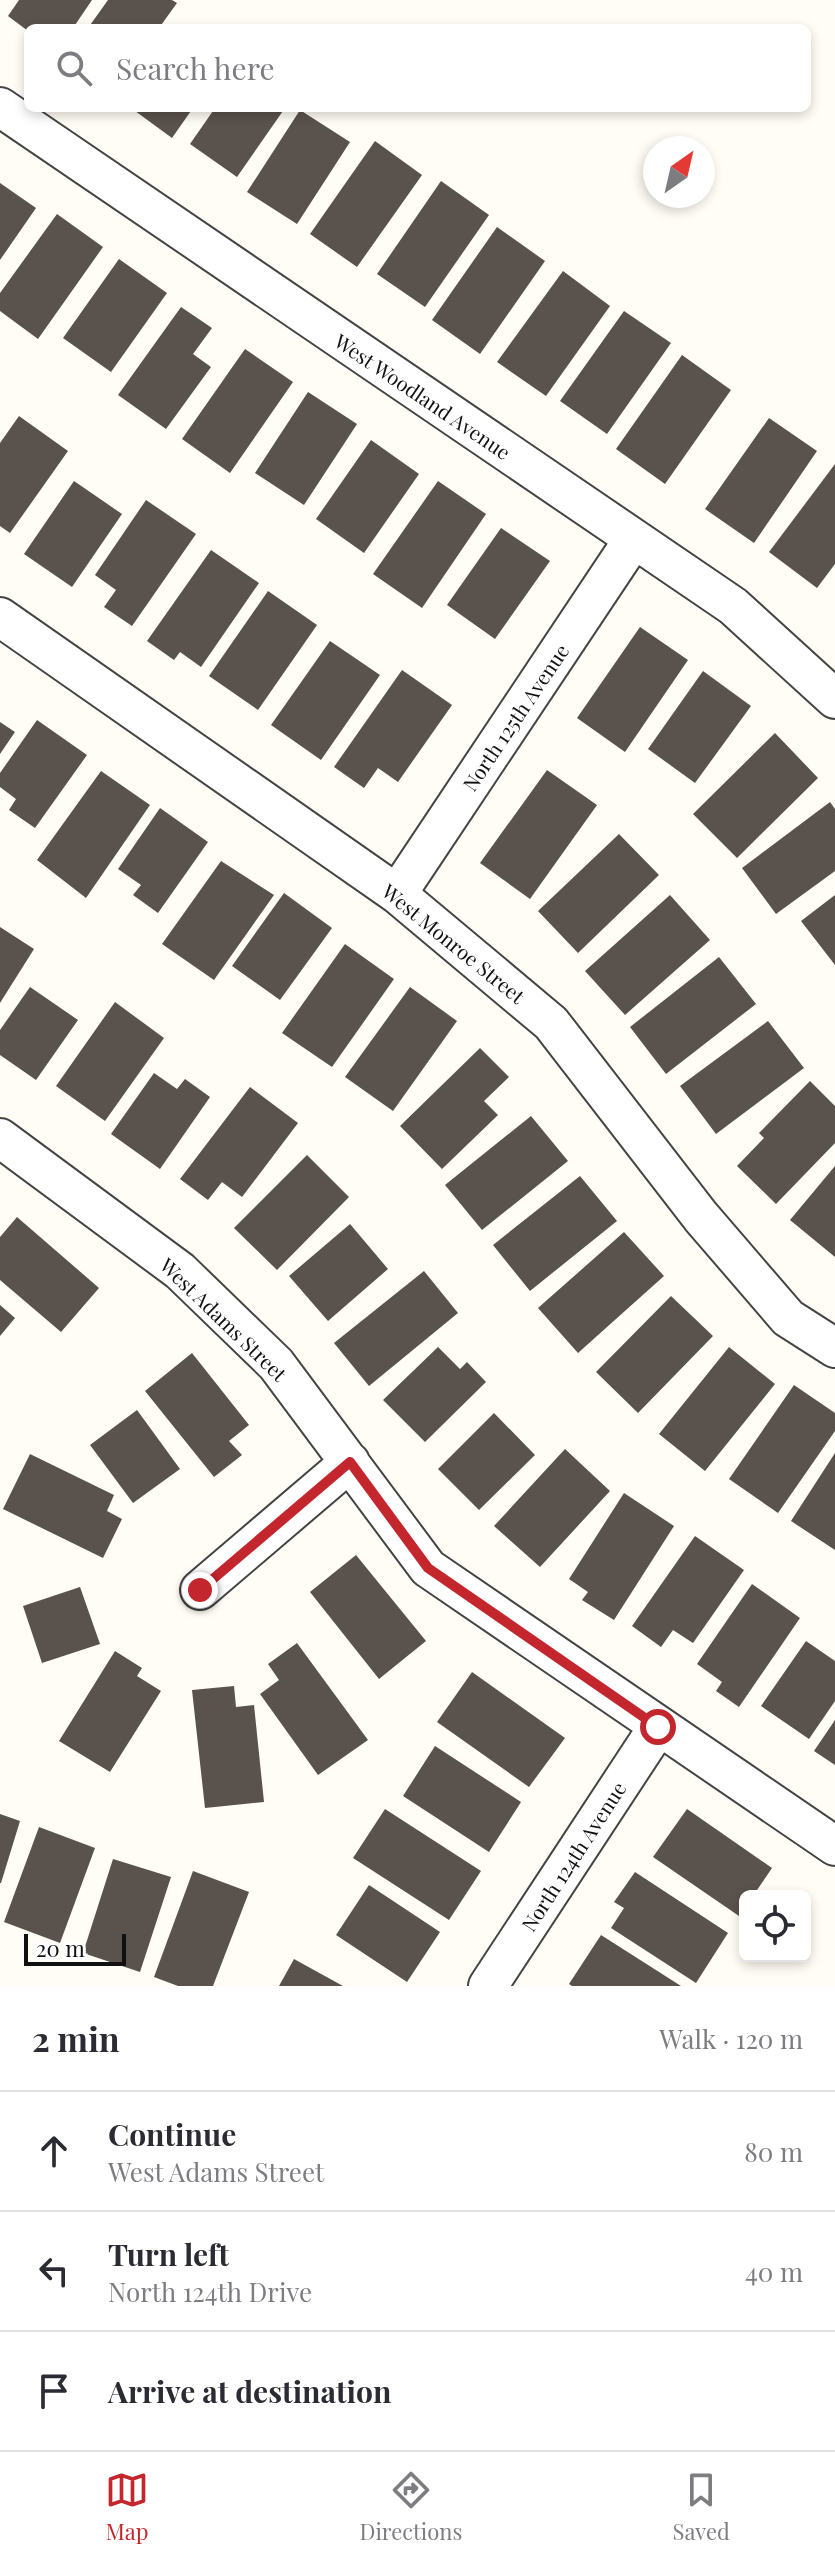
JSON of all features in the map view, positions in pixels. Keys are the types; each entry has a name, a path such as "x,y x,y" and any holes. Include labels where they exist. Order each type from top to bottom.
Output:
{"street":[{"name":"West Woodland Avenue","path":"0,107 733,606 835,699"},
{"name":"North 125th Avenue","path":"397,894 633,540"},
{"name":"West Monroe Street","path":"0,617 397,894 551,1023 701,1217 788,1318 835,1348"},
{"name":"West Adams Street","path":"0,1138 180,1271 276,1364 428,1568 835,1846"},
{"path":"200,1590 350,1462"},
{"name":"North 124th Avenue","path":"488,1986 658,1727"}],"building":[{"path":"19,0 92,0 76,24 24,24 24,28 8,16"},
{"path":"108,0 172,0 177,3 162,24 91,24"},
{"path":"136,112 190,112 172,138"},
{"path":"212,112 282,112 237,177 190,144"},
{"path":"299,112 350,142 297,224 247,192"},
{"path":"375,141 422,175 357,267 310,234"},
{"path":"441,181 489,215 425,307 377,274"},
{"path":"0,183 36,208 0,260"},
{"path":"57,214 103,247 38,339 0,311 0,293"},
{"path":"497,227 545,261 480,354 432,320"},
{"path":"119,259 167,293 111,372 63,338"},
{"path":"563,271 610,306 546,396 497,362"},
{"path":"181,307 212,328 193,354 211,367 166,429 118,395"},
{"path":"624,311 671,343 607,434 560,401"},
{"path":"245,349 293,382 230,473 182,439"},
{"path":"682,355 731,390 665,484 616,449"},
{"path":"308,392 357,424 304,505 255,473"},
{"path":"19,416 68,451 10,533 0,526 0,443"},
{"path":"769,418 817,451 754,543 705,509"},
{"path":"371,440 419,474 364,553 316,519"},
{"path":"835,464 835,564 817,588 769,552"},
{"path":"74,481 122,514 72,587 24,554"},
{"path":"438,481 486,514 422,608 373,574"},
{"path":"146,500 196,534 132,626 104,607 116,590 95,575"},
{"path":"501,528 550,561 495,639 447,605"},
{"path":"211,550 259,583 201,667 180,652 174,660 147,641"},
{"path":"268,591 317,625 258,710 209,676"},
{"path":"640,627 688,660 625,752 577,718"},
{"path":"330,641 380,675 321,760 271,725"},
{"path":"402,670 452,705 398,782 378,768 364,788 334,767"},
{"path":"703,671 751,706 695,783 648,749"},
{"path":"37,720 87,755 35,828 9,810 16,799 0,787 0,773"},
{"path":"0,722 15,732 0,754"},
{"path":"775,733 818,778 737,858 693,814"},
{"path":"547,770 597,805 530,899 480,863"},
{"path":"101,771 150,805 86,898 37,860"},
{"path":"830,802 835,809 835,871 776,914 742,868"},
{"path":"160,808 208,842 158,913 133,895 141,885 118,869"},
{"path":"619,834 659,875 578,953 538,911"},
{"path":"221,861 274,895 214,980 162,944"},
{"path":"284,893 332,928 280,1000 232,966"},
{"path":"670,895 710,940 625,1015 585,971"},
{"path":"835,895 835,965 801,921"},
{"path":"0,927 34,949 0,1003"},
{"path":"345,944 394,979 332,1067 282,1033"},
{"path":"719,957 756,1004 666,1074 630,1027"},
{"path":"30,987 78,1020 36,1080 0,1055 0,1030"},
{"path":"410,987 457,1021 393,1111 345,1077"},
{"path":"115,1002 164,1038 105,1121 56,1086"},
{"path":"768,1021 804,1068 716,1134 680,1086"},
{"path":"480,1048 509,1077 484,1101 498,1115 442,1169 400,1126"},
{"path":"154,1073 177,1089 185,1079 210,1097 160,1169 111,1134"},
{"path":"810,1081 835,1106 835,1143 776,1204 737,1166 764,1138 759,1133"},
{"path":"250,1087 298,1123 242,1197 222,1182 208,1200 180,1179"},
{"path":"531,1116 568,1161 482,1230 445,1185"},
{"path":"307,1155 349,1197 277,1270 234,1228"},
{"path":"835,1166 835,1257 790,1220"},
{"path":"580,1176 617,1221 530,1291 493,1245"},
{"path":"17,1217 99,1288 61,1332 0,1280 0,1237"},
{"path":"350,1224 388,1269 328,1321 289,1276"},
{"path":"624,1232 664,1276 578,1353 538,1308"},
{"path":"424,1271 458,1313 369,1386 334,1343"},
{"path":"671,1296 713,1336 638,1413 596,1372"},
{"path":"0,1305 15,1318 0,1336"},
{"path":"438,1347 460,1369 467,1362 486,1382 425,1442 383,1400"},
{"path":"729,1347 775,1384 705,1471 659,1434"},
{"path":"192,1353 249,1425 229,1441 242,1455 214,1477 145,1391"},
{"path":"794,1385 835,1413 835,1431 778,1513 729,1479"},
{"path":"137,1410 180,1469 133,1503 90,1445"},
{"path":"494,1413 535,1455 479,1510 438,1469"},
{"path":"565,1449 610,1491 540,1567 494,1526"},
{"path":"835,1453 835,1550 791,1521"},
{"path":"30,1454 114,1495 107,1511 122,1519 103,1558 3,1509"},
{"path":"624,1493 674,1526 614,1620 582,1600 588,1592 569,1579"},
{"path":"695,1536 744,1570 693,1643 673,1630 661,1647 632,1626"},
{"path":"356,1555 426,1641 379,1679 310,1592"},
{"path":"752,1584 800,1618 739,1707 716,1691 722,1682 697,1664"},
{"path":"80,1587 100,1644 42,1663 23,1606"},
{"path":"806,1641 835,1661 835,1701 809,1739 761,1706"},
{"path":"297,1643 368,1740 318,1775 260,1694 279,1680 268,1664"},
{"path":"115,1651 142,1668 137,1676 161,1691 110,1772 59,1741"},
{"path":"472,1672 565,1738 529,1787 437,1722"},
{"path":"234,1686 236,1707 254,1705 264,1802 205,1808 192,1690"},
{"path":"835,1720 835,1765 814,1751"},
{"path":"435,1746 521,1802 489,1852 403,1796"},
{"path":"385,1809 481,1871 449,1920 353,1858"},
{"path":"687,1809 772,1868 757,1890 739,1890 739,1916 653,1857"},
{"path":"0,1814 20,1821 1,1883 0,1883"},
{"path":"39,1827 95,1848 60,1943 4,1922"},
{"path":"113,1859 171,1877 140,1972 83,1953"},
{"path":"193,1871 249,1892 213,1986 178,1986 154,1977"},
{"path":"635,1872 728,1933 696,1983 611,1928 624,1908 614,1902"},
{"path":"369,1885 440,1932 407,1982 336,1935"},
{"path":"601,1935 681,1986 572,1986 569,1984"},
{"path":"294,1959 343,1986 279,1986"}],"route":[{"path":"200,1590 350,1462 428,1568 658,1727"}]}
